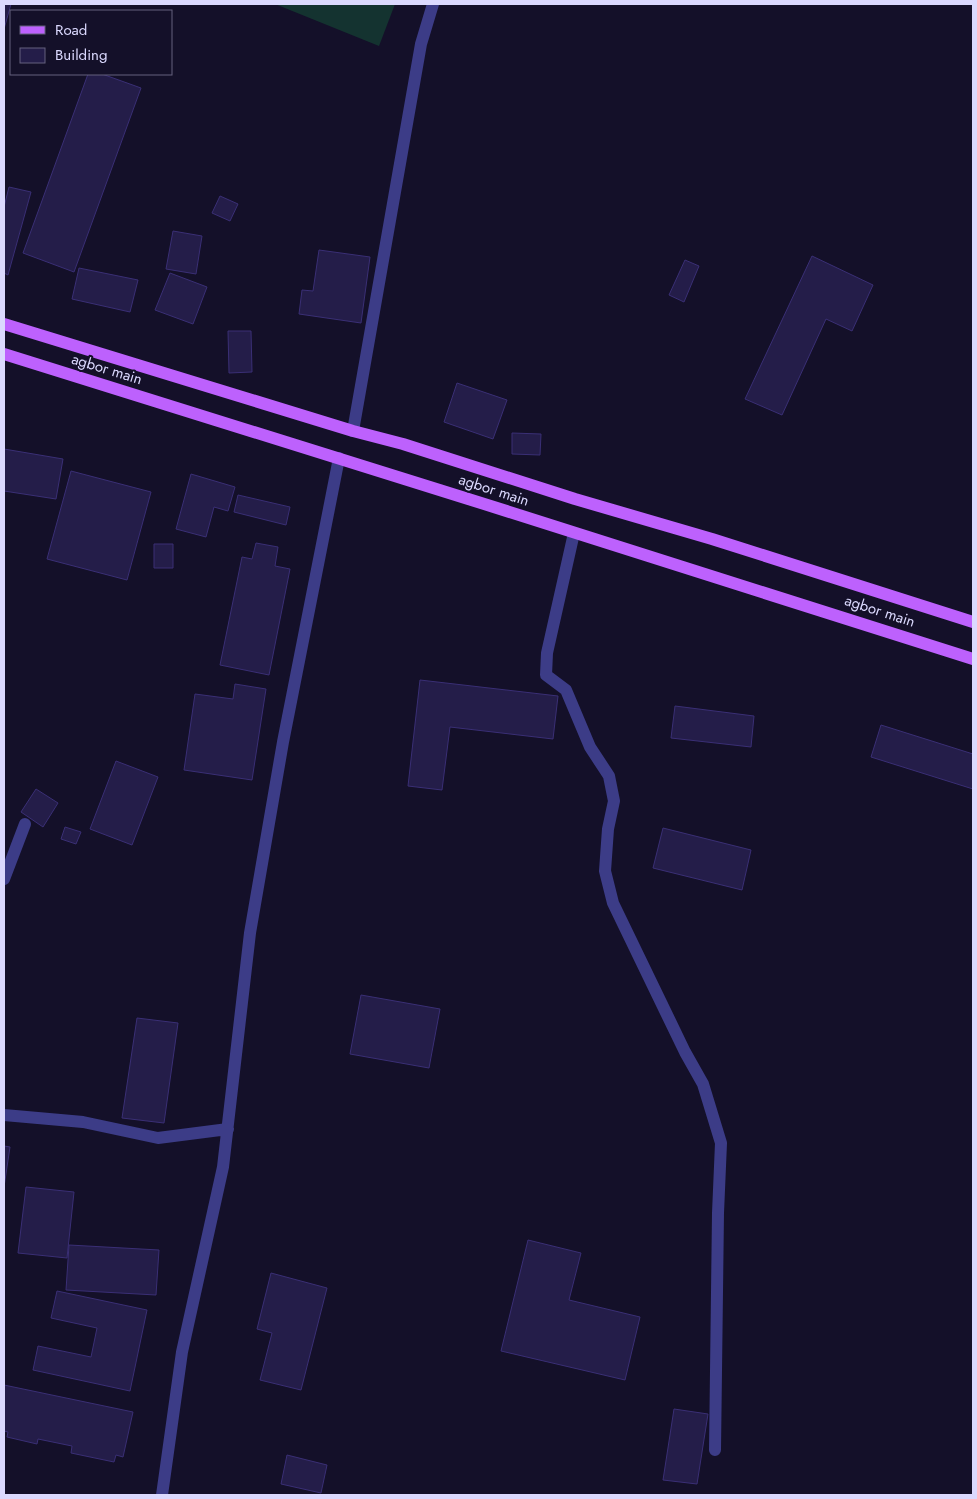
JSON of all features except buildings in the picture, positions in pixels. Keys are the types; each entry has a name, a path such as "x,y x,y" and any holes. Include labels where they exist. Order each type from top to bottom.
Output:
{"main road":[{"name":"agbor main","path":"4,324 403,444 973,622"},
{"name":"agbor main","path":"4,354 722,578 973,659"}],"street":[{"path":"353,430 421,44 433,4"},
{"path":"162,1495 182,1352 223,1167 250,933 283,742 339,458"},
{"path":"574,533 548,653 546,675 566,690 590,747 609,776 614,801 608,829 605,871 613,903 685,1052 703,1084 721,1143 718,1213 715,1450"},
{"path":"4,879 25,824"},
{"path":"4,1115 83,1122 158,1138 228,1129"}],"green space":[{"path":"275,4 395,4 379,46"}]}
